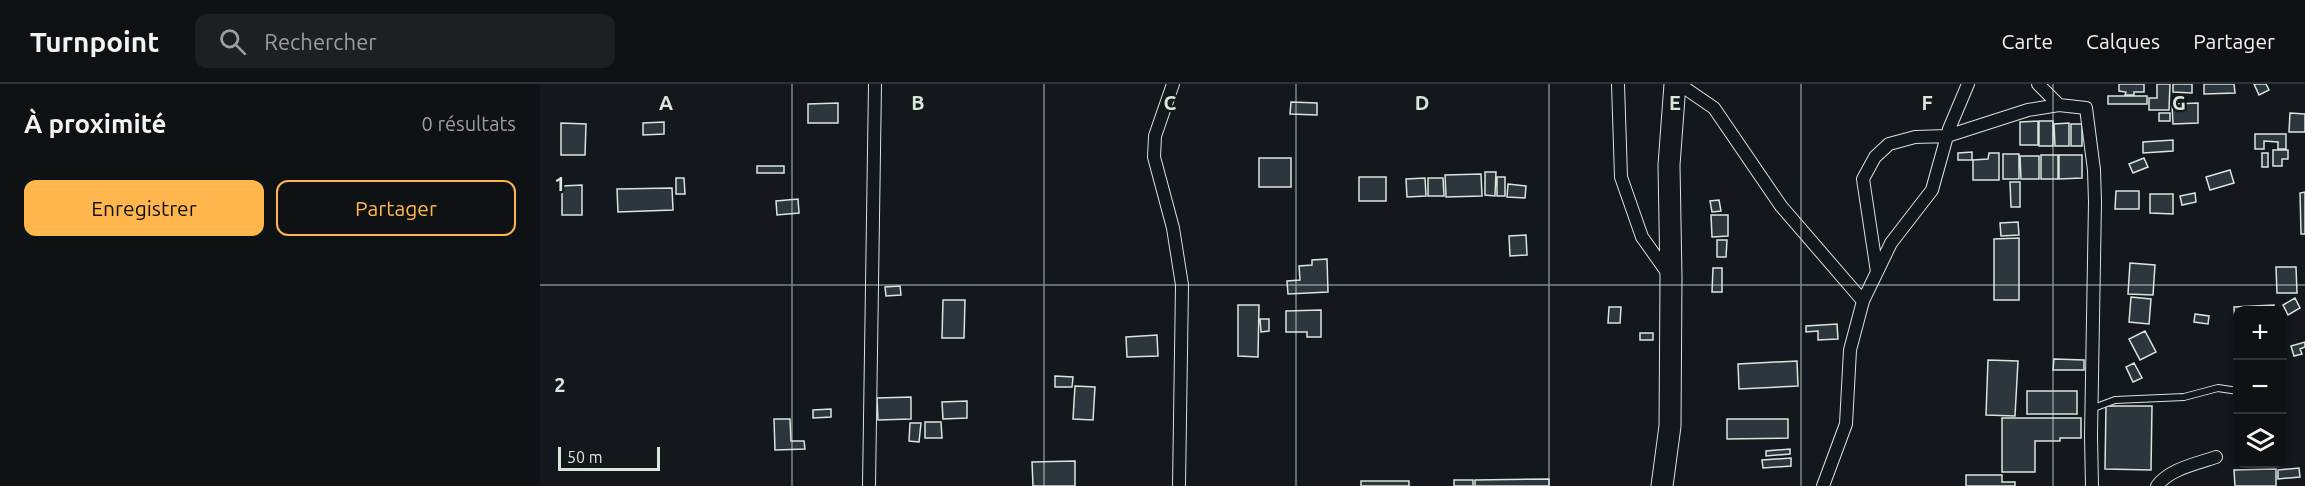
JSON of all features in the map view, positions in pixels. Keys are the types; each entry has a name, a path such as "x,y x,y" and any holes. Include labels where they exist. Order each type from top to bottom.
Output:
{"highway":[{"path":"1662,486 1670,426 1669,165 1677,84"}],"street":[{"path":"869,486 875,84"},
{"path":"1173,84 1155,136 1154,157 1173,228 1182,285 1179,486"},
{"path":"1618,84 1621,177 1642,237 1671,278"},
{"path":"1677,84 1714,108 1780,206 1863,301"},
{"path":"1823,486 1846,424 1851,350 1863,301 1891,243 1932,190 1947,136 1968,84"},
{"path":"2038,84 2059,105"},
{"path":"1877,272 1863,179 1875,157 1889,144 1915,137 1947,136 2028,110 2059,105 2086,108 2094,170 2092,486"},
{"path":"2157,486 2163,478 2216,457"}],"lane":[{"path":"2091,409 2115,400 2184,397 2218,388 2233,390"}],"building":[{"path":"2119,84 2144,84 2144,92 2125,95 2126,92 2119,91"},
{"path":"2157,84 2170,84 2169,110 2149,110 2149,98 2157,98"},
{"path":"2173,84 2192,84 2192,93 2173,92"},
{"path":"2204,84 2234,84 2235,93 2204,94"},
{"path":"2254,84 2266,84 2269,90 2259,95"},
{"path":"2108,96 2147,96 2147,104 2108,104"},
{"path":"1291,102 1317,103 1317,115 1290,114"},
{"path":"838,103 838,123 808,123 808,104"},
{"path":"2198,103 2198,123 2173,124 2172,104"},
{"path":"2159,113 2170,113 2170,121 2159,121"},
{"path":"2290,113 2305,114 2305,132 2289,132"},
{"path":"2038,121 2038,145 2020,145 2020,122"},
{"path":"2039,121 2053,121 2053,146 2039,146"},
{"path":"664,122 664,134 643,135 643,123"},
{"path":"561,123 586,124 585,155 561,155"},
{"path":"2069,123 2069,146 2055,146 2054,124"},
{"path":"2071,124 2082,124 2082,146 2071,146"},
{"path":"2255,134 2286,134 2286,149 2278,149 2278,142 2264,141 2264,149 2255,149"},
{"path":"2173,140 2173,151 2143,153 2143,142"},
{"path":"2273,150 2288,150 2288,159 2282,159 2282,166 2273,166"},
{"path":"1972,152 1972,160 1958,160 1958,153"},
{"path":"1989,153 1999,153 1999,180 1973,180 1973,160 1988,159"},
{"path":"2262,153 2268,153 2268,167 2262,167"},
{"path":"2003,154 2019,154 2019,179 2003,179"},
{"path":"2041,155 2058,155 2058,179 2041,179"},
{"path":"2059,155 2082,155 2082,178 2059,179"},
{"path":"2020,156 2039,156 2039,179 2021,179"},
{"path":"1259,158 1291,158 1291,187 1259,187"},
{"path":"2144,158 2148,167 2133,173 2129,164"},
{"path":"757,166 784,166 784,173 757,173"},
{"path":"2230,170 2234,183 2210,190 2206,177"},
{"path":"1485,172 1496,172 1495,196 1485,195"},
{"path":"1481,174 1482,196 1446,197 1445,175"},
{"path":"1359,177 1386,177 1386,201 1359,201"},
{"path":"1497,177 1505,177 1505,196 1497,196"},
{"path":"676,178 684,178 685,194 676,194"},
{"path":"1425,178 1426,196 1407,197 1406,179"},
{"path":"1428,178 1443,178 1444,196 1428,196"},
{"path":"2010,182 2020,182 2020,207 2011,207"},
{"path":"1508,184 1526,186 1525,198 1507,197"},
{"path":"582,185 582,215 562,215 562,186"},
{"path":"672,188 673,210 618,212 617,189"},
{"path":"2116,191 2139,191 2139,209 2115,209"},
{"path":"2305,192 2305,234 2301,234 2300,193"},
{"path":"2195,193 2196,202 2182,205 2180,196"},
{"path":"2150,194 2173,194 2173,214 2150,213"},
{"path":"798,199 799,213 777,215 776,201"},
{"path":"1719,200 1721,211 1712,212 1710,201"},
{"path":"1711,215 1728,215 1728,236 1712,237"},
{"path":"2018,222 2019,235 2001,236 2000,223"},
{"path":"1526,235 1527,255 1510,256 1509,236"},
{"path":"2019,238 2019,300 1994,300 1994,239"},
{"path":"1717,240 1727,240 1726,257 1717,257"},
{"path":"1327,259 1328,292 1288,294 1287,281 1300,280 1299,266 1312,265 1312,260"},
{"path":"2130,263 2155,265 2153,295 2128,294"},
{"path":"2276,267 2296,267 2297,293 2277,293"},
{"path":"1713,268 1722,268 1722,292 1712,292"},
{"path":"900,286 901,295 886,296 885,287"},
{"path":"2131,297 2151,299 2149,324 2129,322"},
{"path":"2295,298 2300,308 2288,315 2287,306 2283,305"},
{"path":"943,300 965,300 964,338 942,338"},
{"path":"1238,305 1259,305 1258,357 1238,356"},
{"path":"1609,307 1621,307 1620,323 1608,323"},
{"path":"1321,310 1321,337 1307,337 1307,332 1286,332 1286,311"},
{"path":"2195,314 2209,316 2208,324 2194,322"},
{"path":"1260,319 1269,319 1269,331 1261,332"},
{"path":"1837,324 1838,339 1818,340 1818,331 1806,332 1806,326"},
{"path":"2145,331 2156,352 2140,360 2129,339"},
{"path":"1640,333 1653,333 1653,340 1640,340"},
{"path":"1157,335 1158,356 1127,357 1126,337"},
{"path":"2305,342 2305,347 2300,349 2302,354 2294,356 2291,346"},
{"path":"2054,359 2084,360 2084,370 2053,370"},
{"path":"1988,360 2018,361 2015,416 1986,415"},
{"path":"1797,361 1798,386 1739,389 1738,364"},
{"path":"2134,363 2142,378 2133,382 2126,367"},
{"path":"1055,376 1073,377 1072,387 1055,387"},
{"path":"1075,386 1095,387 1093,420 1073,419"},
{"path":"2027,391 2077,391 2077,414 2027,414"},
{"path":"911,397 911,419 878,420 877,398"},
{"path":"967,401 967,418 943,419 942,402"},
{"path":"2106,406 2152,406 2151,470 2105,469"},
{"path":"831,409 831,417 813,418 813,410"},
{"path":"2002,418 2081,418 2081,438 2035,441 2035,472 2002,472"},
{"path":"774,419 790,419 791,441 804,441 805,449 775,450"},
{"path":"1727,419 1788,419 1788,438 1727,439"},
{"path":"925,422 941,422 942,438 925,438"},
{"path":"910,423 921,423 919,442 909,441"},
{"path":"1790,449 1790,454 1766,456 1766,451"},
{"path":"1791,458 1791,466 1763,468 1762,460"},
{"path":"1075,461 1075,486 1033,486 1032,462"},
{"path":"2299,468 2300,477 2278,479 2278,470"},
{"path":"2276,469 2276,486 2235,486 2234,470"},
{"path":"1966,475 2002,475 2002,482 2015,482 2015,486 1966,486"},
{"path":"1549,479 1549,486 1475,486 1475,480"},
{"path":"1454,480 1473,480 1473,486 1454,486"},
{"path":"1361,481 1409,481 1409,486 1361,486"}]}
